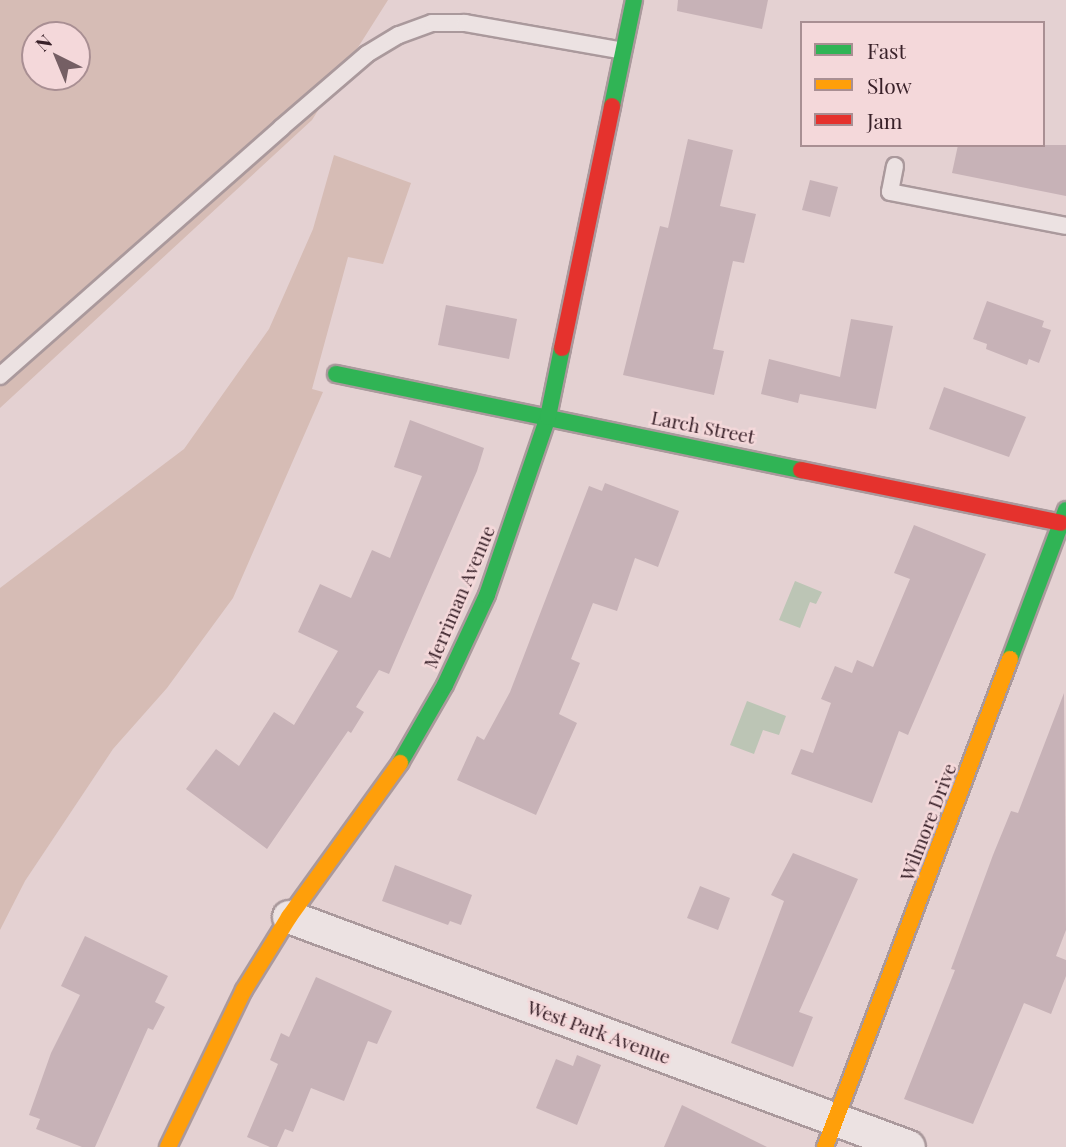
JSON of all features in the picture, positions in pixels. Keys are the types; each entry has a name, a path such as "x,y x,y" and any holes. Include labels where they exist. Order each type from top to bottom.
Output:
{"street":[{"name":"Merriman Avenue","path":"168,1147 232,1012 289,917 395,771 445,685 487,595 548,417 634,0"},
{"name":"Larch Street","path":"336,374 1063,516"},
{"name":"Wilmore Drive","path":"832,1134 1063,516"},
{"name":"West Park Avenue","path":"289,917 832,1134 908,1147"}],"lane":[{"path":"0,376 367,54 398,35 432,23 465,23 623,51"},
{"path":"895,166 890,192 1066,226"}],"shaded area":[{"path":"0,0 388,0 312,120 0,408"},
{"path":"334,155 411,183 383,264 348,257 312,389 323,392 233,598 167,688 113,749 25,881 0,930 0,588 184,449 269,329 313,229"},
{"path":"795,581 822,592 816,604 810,602 800,628 779,620"},
{"path":"747,701 786,716 779,735 763,730 754,754 730,745"}],"building":[{"path":"678,0 768,0 762,29 677,11"},
{"path":"688,139 733,150 720,206 756,214 744,263 733,261 713,349 724,351 714,395 623,375 660,226 668,228"},
{"path":"1066,145 1066,196 952,173 958,147"},
{"path":"810,180 838,187 830,217 802,210"},
{"path":"987,301 1044,321 1042,327 1051,330 1039,363 1029,359 1027,365 986,349 987,344 973,339"},
{"path":"446,305 517,319 509,359 438,345"},
{"path":"851,319 893,326 876,409 800,394 798,403 761,394 769,359 840,377"},
{"path":"944,387 1026,417 1009,457 929,429"},
{"path":"410,420 484,448 477,471 389,674 379,670 356,707 364,712 351,733 348,731 267,849 186,789 216,749 239,766 274,712 294,725 338,651 298,632 320,584 351,598 372,550 390,558 422,476 394,467"},
{"path":"605,483 679,511 658,567 635,558 617,611 593,603 571,659 580,663 559,714 577,723 536,815 457,780 477,736 484,740 510,692 589,486 602,491"},
{"path":"914,525 986,554 908,735 899,731 872,803 791,774 801,749 813,753 831,703 821,699 835,666 852,673 857,660 873,667 910,579 894,573"},
{"path":"1064,693 1066,930 1056,956 1066,960 1066,976 1051,1014 1024,1003 973,1124 904,1099 955,970 951,969 993,855 1011,811 1018,813"},
{"path":"793,853 858,879 799,1012 813,1017 793,1067 731,1043 784,901 771,895"},
{"path":"395,865 472,895 461,925 450,921 448,925 382,901"},
{"path":"700,886 730,898 718,930 687,918"},
{"path":"85,936 168,976 155,1002 165,1007 153,1030 148,1028 95,1147 82,1147 36,1129 40,1119 29,1115 51,1053 80,995 61,986"},
{"path":"316,977 392,1011 377,1044 368,1041 344,1101 311,1088 293,1132 285,1129 277,1147 270,1147 247,1137 278,1064 270,1060 281,1033 289,1037"},
{"path":"577,1055 601,1065 577,1125 536,1108 556,1059 573,1066"},
{"path":"682,1105 767,1147 664,1147"}],"traffic: fast":[{"path":"612,106 634,0"},
{"path":"400,763 445,685 487,595 548,417 562,348"},
{"path":"336,374 801,470"},
{"path":"1010,659 1066,510"}],"traffic: slow":[{"path":"825,1147 1010,659"},
{"path":"168,1147 244,990 289,917 400,763"}],"traffic: jam":[{"path":"562,348 612,106"},
{"path":"801,470 1061,523"}]}
